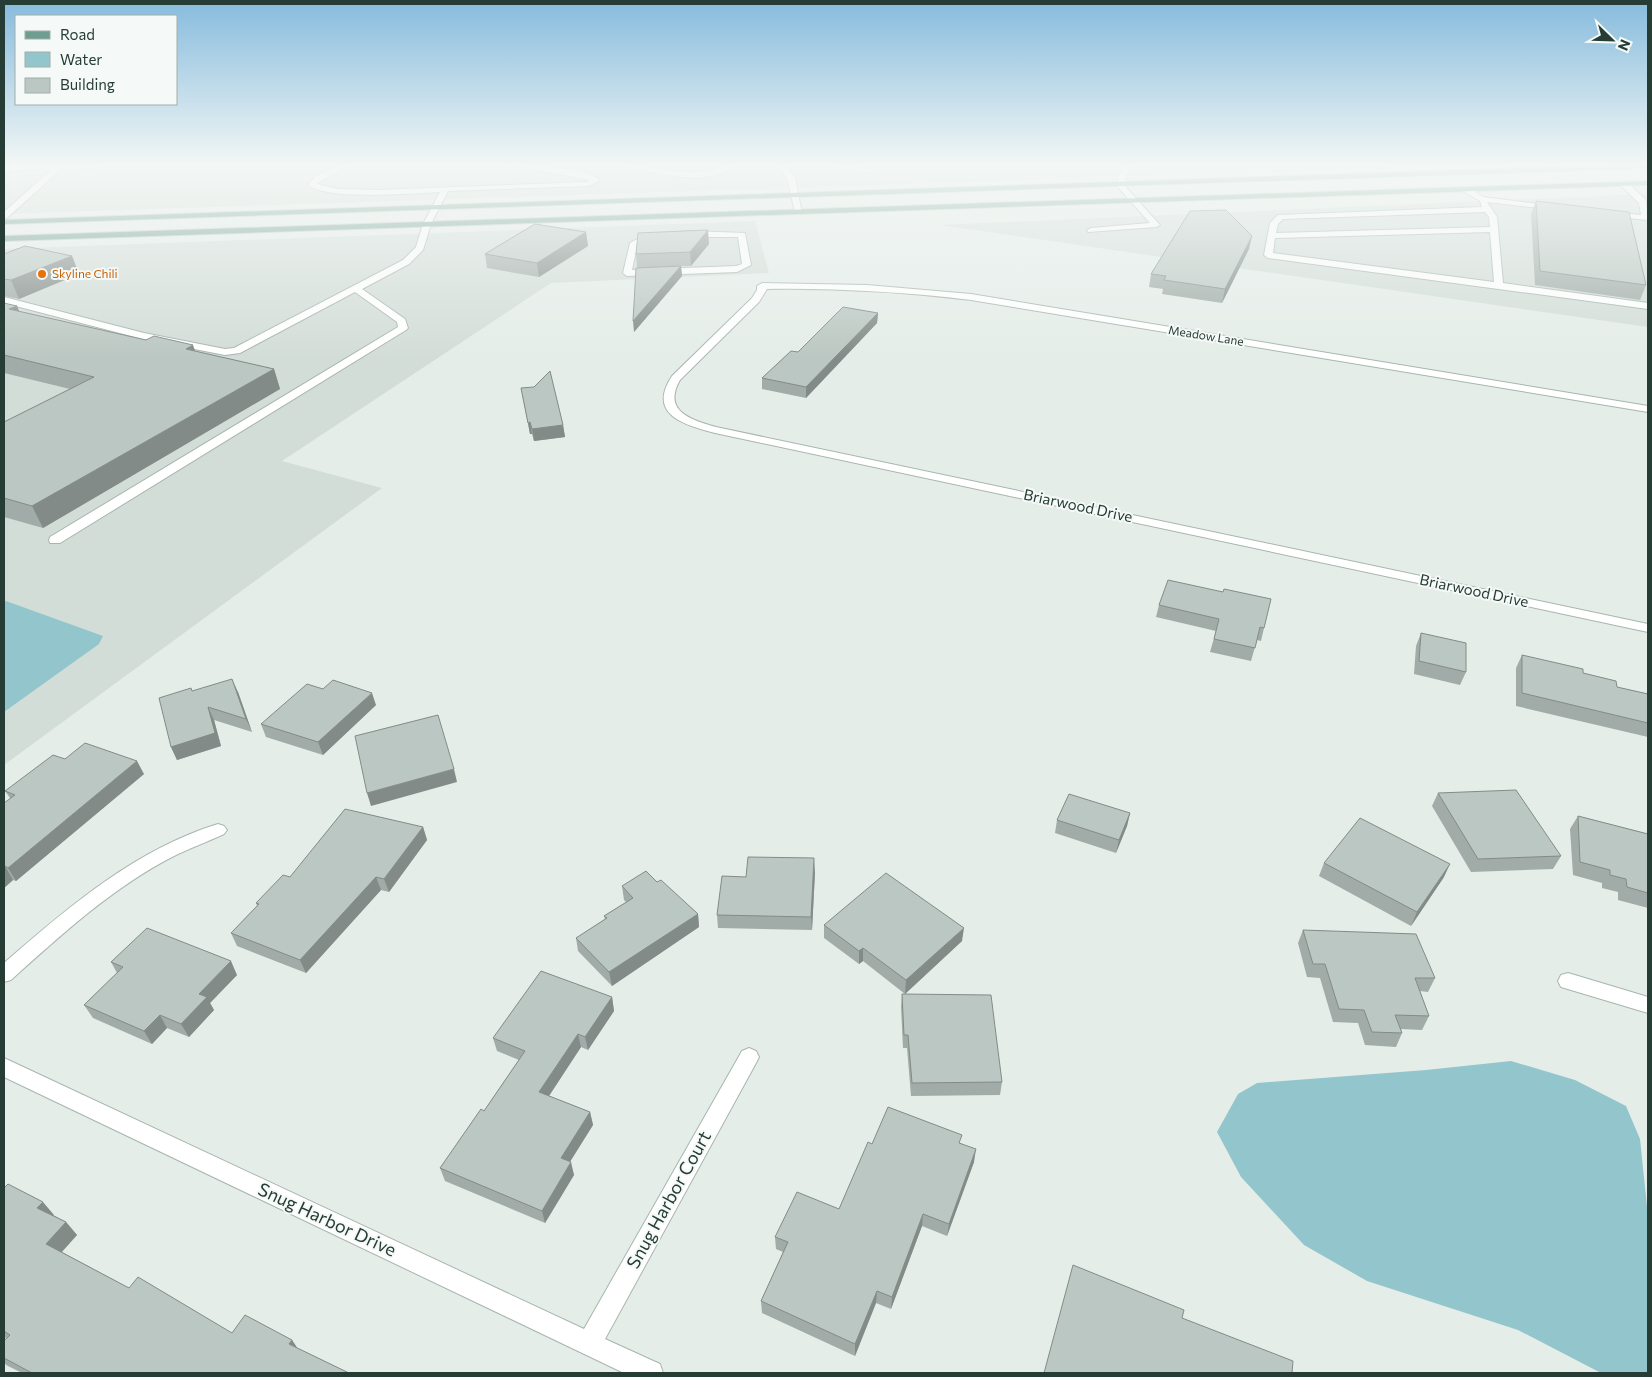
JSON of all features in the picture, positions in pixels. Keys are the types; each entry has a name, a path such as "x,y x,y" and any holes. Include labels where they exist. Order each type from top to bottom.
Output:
{"main road":[{"path":"4,239 279,229"}],"street":[{"path":"4,300 142,336 224,352 236,351 406,262 420,248 425,229"},
{"path":"689,229 690,234"},
{"path":"1091,230 1101,229"},
{"path":"1273,229 1268,255 1648,306"},
{"path":"1271,236 1486,229"},
{"path":"1494,229 1499,285"},
{"path":"690,234 742,235 747,265 737,270 627,273 632,245 646,237 690,234"},
{"name":"Meadow Lane","path":"762,286 873,288 972,297 1648,409"},
{"name":"Briarwood Drive","path":"762,286 762,290 756,300 668,389 667,400 669,405 686,420 715,430 1648,628"},
{"path":"55,540 403,328 402,321 354,288"},
{"path":"4,974 55,928 111,886 165,853 218,830"},
{"path":"1568,981 1648,1005"},
{"name":"Snug Harbor Court","path":"589,1344 748,1057"},
{"name":"Snug Harbor Drive","path":"4,1067 651,1373"}],"shaded area":[{"path":"533,229 757,229 769,273 551,283 282,461 382,488 4,765 4,249"},
{"path":"969,229 1648,229 1648,327"}],"water":[{"path":"6,601 103,636 99,644 4,712 4,602"},
{"path":"1511,1061 1575,1080 1626,1106 1640,1139 1648,1216 1648,1373 1601,1373 1518,1330 1367,1281 1304,1245 1241,1177 1217,1132 1238,1094 1257,1083 1426,1070"}],"building":[{"path":"526,229 569,229 586,232 537,263 485,254"},
{"path":"1179,229 1245,229 1252,236 1225,289 1164,280 1166,276 1151,274"},
{"path":"1538,229 1633,229 1646,285 1540,271"},
{"path":"708,230 690,252 636,254 638,233"},
{"path":"25,246 72,256 11,280 4,279 4,254"},
{"path":"681,266 633,321 636,268"},
{"path":"4,303 17,306 9,309 146,340 154,336 193,345 186,349 274,369 32,506 4,498 4,422 94,377 4,355"},
{"path":"843,307 878,313 806,387 762,378 791,351 798,352"},
{"path":"550,371 563,425 532,429 530,422 528,423 521,388 534,387"},
{"path":"1168,580 1223,592 1224,589 1271,599 1264,628 1260,627 1255,648 1214,639 1219,619 1159,605"},
{"path":"1421,633 1466,643 1466,672 1419,661"},
{"path":"1522,655 1583,669 1583,673 1616,681 1617,687 1648,694 1648,723 1522,693"},
{"path":"232,679 246,719 208,707 215,733 171,747 159,698 191,688 192,691"},
{"path":"333,680 372,693 318,742 261,724 307,684 323,689"},
{"path":"438,715 454,769 367,793 355,736"},
{"path":"85,743 137,761 8,868 4,867 4,803 15,795 5,791 53,755 65,759"},
{"path":"1516,790 1561,856 1478,859 1438,793"},
{"path":"1069,794 1130,813 1119,840 1057,820"},
{"path":"345,809 423,827 384,879 376,877 300,960 231,933 283,875 290,877"},
{"path":"1578,816 1648,834 1648,893 1627,887 1626,879 1610,875 1610,870 1580,862"},
{"path":"1360,818 1450,864 1417,912 1324,863"},
{"path":"748,857 814,858 811,917 717,915 722,876 746,877"},
{"path":"646,871 657,882 661,880 698,914 609,972 576,938 607,918 604,916 633,898 622,886"},
{"path":"886,873 964,928 906,980 863,948 859,951 824,925"},
{"path":"147,928 231,961 199,994 207,997 181,1024 160,1015 144,1031 84,1005 123,967 111,962"},
{"path":"1303,930 1416,934 1435,978 1415,978 1429,1016 1395,1015 1402,1033 1372,1032 1364,1010 1339,1009 1325,964 1313,964"},
{"path":"541,971 612,997 585,1037 578,1034 539,1092 590,1112 561,1158 571,1162 542,1211 440,1168 481,1109 484,1111 525,1051 493,1038"},
{"path":"902,994 991,995 1002,1082 912,1083 908,1035 904,1035"},
{"path":"888,1107 962,1135 959,1143 976,1149 949,1224 923,1214 892,1297 877,1291 855,1344 761,1301 788,1242 775,1237 797,1192 839,1209 868,1142 872,1144"},
{"path":"8,1184 43,1202 37,1208 66,1222 46,1244 129,1288 138,1277 232,1333 245,1315 292,1340 289,1344 349,1373 32,1373 4,1358 4,1341 10,1335 4,1331 4,1188"},
{"path":"1073,1265 1184,1310 1182,1318 1293,1361 1292,1373 1044,1373"}],"place":[{"name":"Skyline Chili","path":"42,274"}]}
